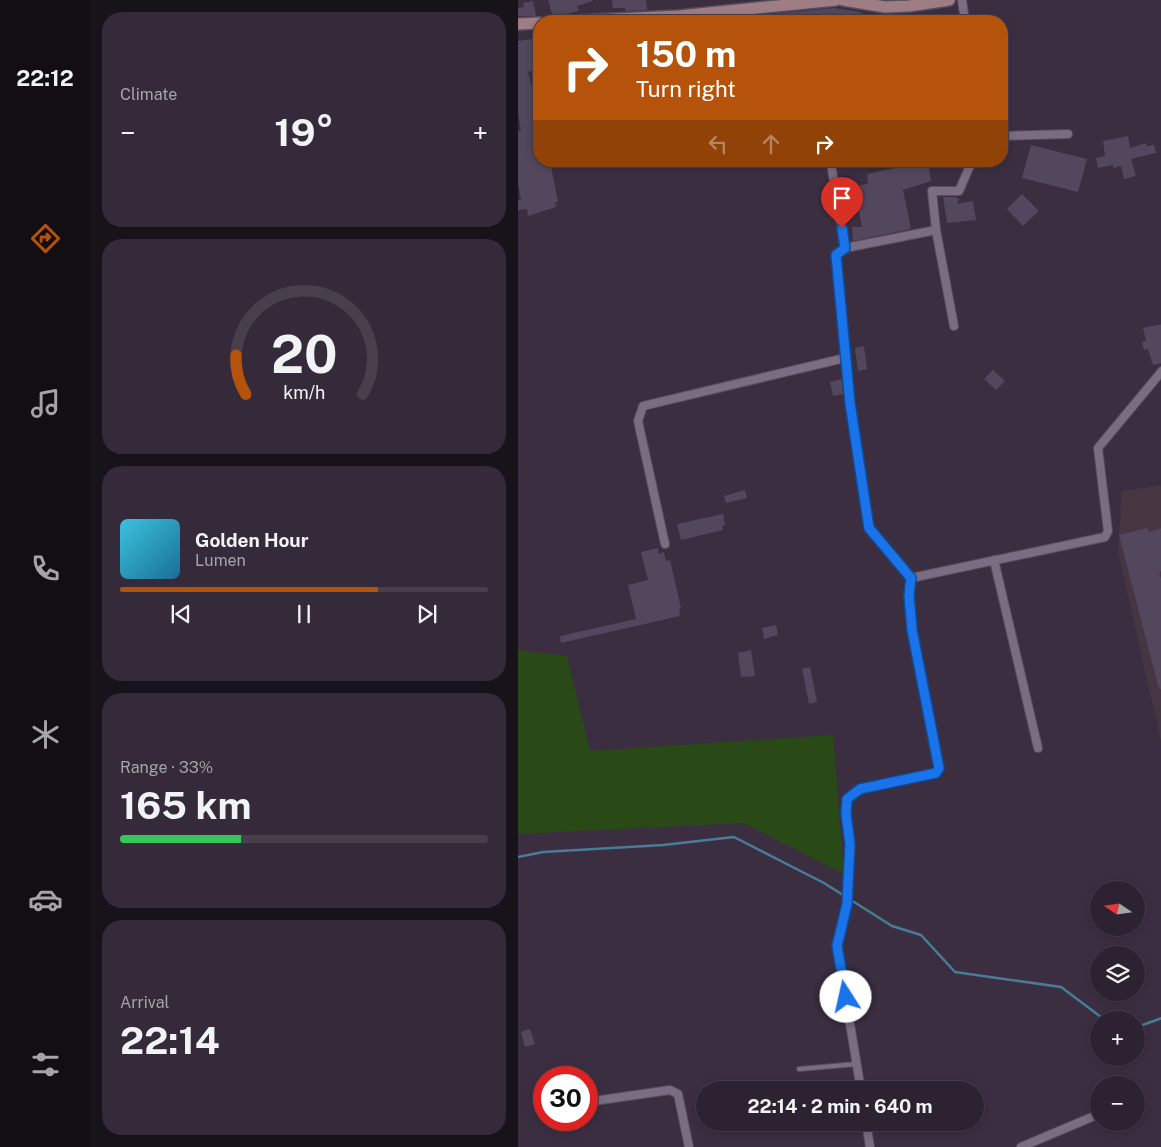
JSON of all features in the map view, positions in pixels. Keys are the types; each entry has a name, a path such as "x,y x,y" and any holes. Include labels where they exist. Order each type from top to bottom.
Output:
{"street":[{"path":"689,15 836,0"},
{"path":"844,0 884,7 909,6 949,0"},
{"path":"962,0 964,15"},
{"path":"518,24 533,23"},
{"path":"1008,136 1068,134"},
{"path":"954,326 936,230 932,191 959,190 969,167"},
{"path":"832,170 845,248"},
{"path":"860,1081 837,946 847,904 850,844 846,814 847,799 860,789 936,773 939,768 912,630 909,595 911,578 869,528 845,358 836,255 845,248 936,230"},
{"path":"665,544 638,421 643,406 845,358"},
{"path":"911,578 1105,537 1108,531 1098,448 1162,371"},
{"path":"994,560 1038,748"},
{"path":"598,1100 670,1090 678,1094 689,1147"},
{"path":"1021,1147 1090,1118"},
{"path":"867,1131 870,1147"}],"lane":[{"path":"799,1069 857,1064"}],"shaded area":[{"path":"1161,485 1161,741 1118,552 1122,491"}],"green space":[{"path":"518,650 567,656 590,751 833,735 844,874 743,823 518,834"}],"building":[{"path":"548,0 593,0 577,6 579,11 552,15"},
{"path":"612,0 646,0 647,10 625,11 625,8 613,8"},
{"path":"533,1 536,15 518,16 518,8 524,7 523,3"},
{"path":"834,8 861,12 861,15 761,15"},
{"path":"533,39 533,71 528,72 533,92 533,167 551,167 558,202 555,202 556,207 528,216 527,209 518,210 518,200 521,200 518,183 518,131 521,131 518,113 518,41"},
{"path":"1128,136 1130,148 1146,143 1147,146 1154,145 1156,153 1131,159 1136,176 1124,179 1121,166 1113,168 1113,165 1098,168 1096,158 1105,156 1103,141"},
{"path":"1031,145 1087,159 1078,192 1022,178"},
{"path":"900,167 929,167 931,181 903,190 911,229 853,241 852,227 862,227 854,186 868,184 867,174"},
{"path":"1022,194 1039,211 1023,226 1007,209"},
{"path":"943,197 959,199 957,204 973,201 976,220 947,223"},
{"path":"1162,324 1162,363 1153,365 1148,349 1144,350 1142,342 1146,341 1143,328"},
{"path":"864,346 867,369 858,371 855,348"},
{"path":"993,370 1005,381 996,390 984,379"},
{"path":"842,379 843,394 833,396 830,382"},
{"path":"745,490 747,498 726,503 724,496"},
{"path":"723,514 725,525 722,526 723,530 681,540 677,524"},
{"path":"1147,528 1149,532 1162,528 1162,571 1159,572 1162,582 1162,689 1159,689 1119,535"},
{"path":"658,548 659,554 664,552 666,561 670,560 681,608 679,609 680,616 561,643 560,636 636,619 628,585 648,580 641,552"},
{"path":"776,625 778,635 764,639 762,628"},
{"path":"751,650 755,676 741,677 738,653"},
{"path":"810,667 817,702 809,704 802,669"},
{"path":"530,1029 535,1044 525,1047 521,1032"}],"waterway":[{"path":"518,857 543,852 663,845 734,837 824,883 892,926 921,935 955,972 1061,987 1093,1011"},
{"path":"1145,1024 1162,1018"}],"route":[{"path":"842,228 845,248 836,255 845,358 869,528 911,578 909,595 912,630 939,768 936,773 860,789 847,799 846,814 850,844 847,904 837,946 846,997"}]}
